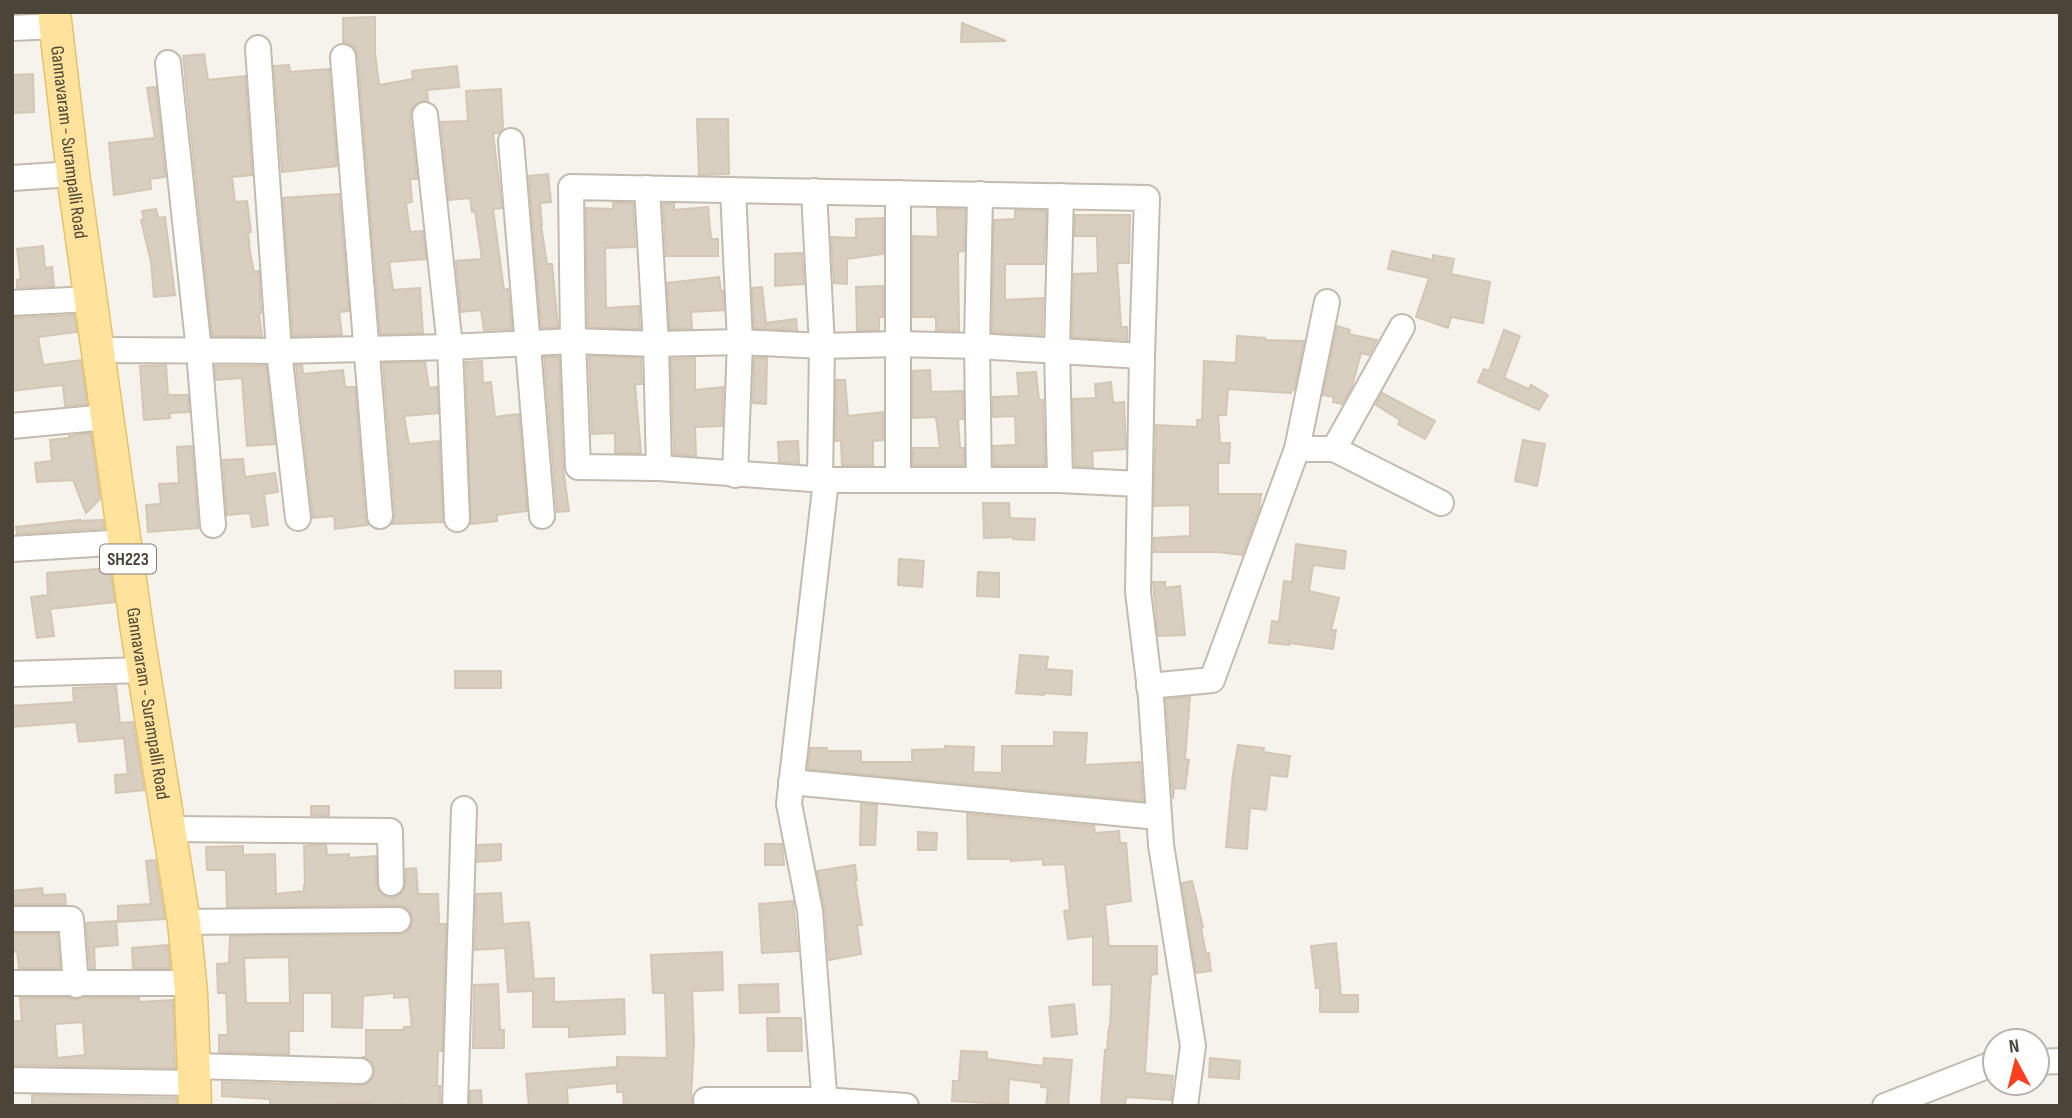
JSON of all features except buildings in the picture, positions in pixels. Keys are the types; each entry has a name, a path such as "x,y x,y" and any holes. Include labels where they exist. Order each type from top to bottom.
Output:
{"main road":[{"name":"Gannavaram - Surampalli Road","path":"55,19 97,350 143,670 184,922 191,992 194,1085"}],"street":[{"path":"12,28 55,19"},
{"path":"258,48 279,351 298,518"},
{"path":"343,57 380,516"},
{"path":"168,63 199,351 213,525"},
{"path":"425,115 450,347 457,519"},
{"path":"511,141 542,516"},
{"path":"12,178 73,174"},
{"path":"1139,484 1060,480 823,480 659,468 578,467 570,187 1147,198 1138,592 1149,686 1161,845 1193,1046 1185,1106"},
{"path":"647,188 656,344 659,468"},
{"path":"733,190 740,342 735,475"},
{"path":"814,191 822,346 823,480 789,804 810,911 824,1103"},
{"path":"898,192 898,479"},
{"path":"979,480 976,346 980,194"},
{"path":"1060,480 1057,349 1061,196"},
{"path":"12,303 90,299"},
{"path":"1149,686 1212,680 1297,449 1327,302"},
{"path":"1334,449 1402,327"},
{"path":"97,350 279,351 573,341 976,346 1142,356"},
{"path":"12,426 107,417"},
{"path":"1297,449 1334,449 1441,503"},
{"path":"12,549 126,542"},
{"path":"12,674 143,670"},
{"path":"791,782 1158,817"},
{"path":"455,1106 464,809"},
{"path":"170,829 390,831 391,883"},
{"path":"12,919 71,919 76,985"},
{"path":"184,922 398,920"},
{"path":"12,983 189,983"},
{"path":"1885,1106 1981,1068"},
{"path":"12,1080 194,1085 360,1070"},
{"path":"706,1100 906,1106"}]}
